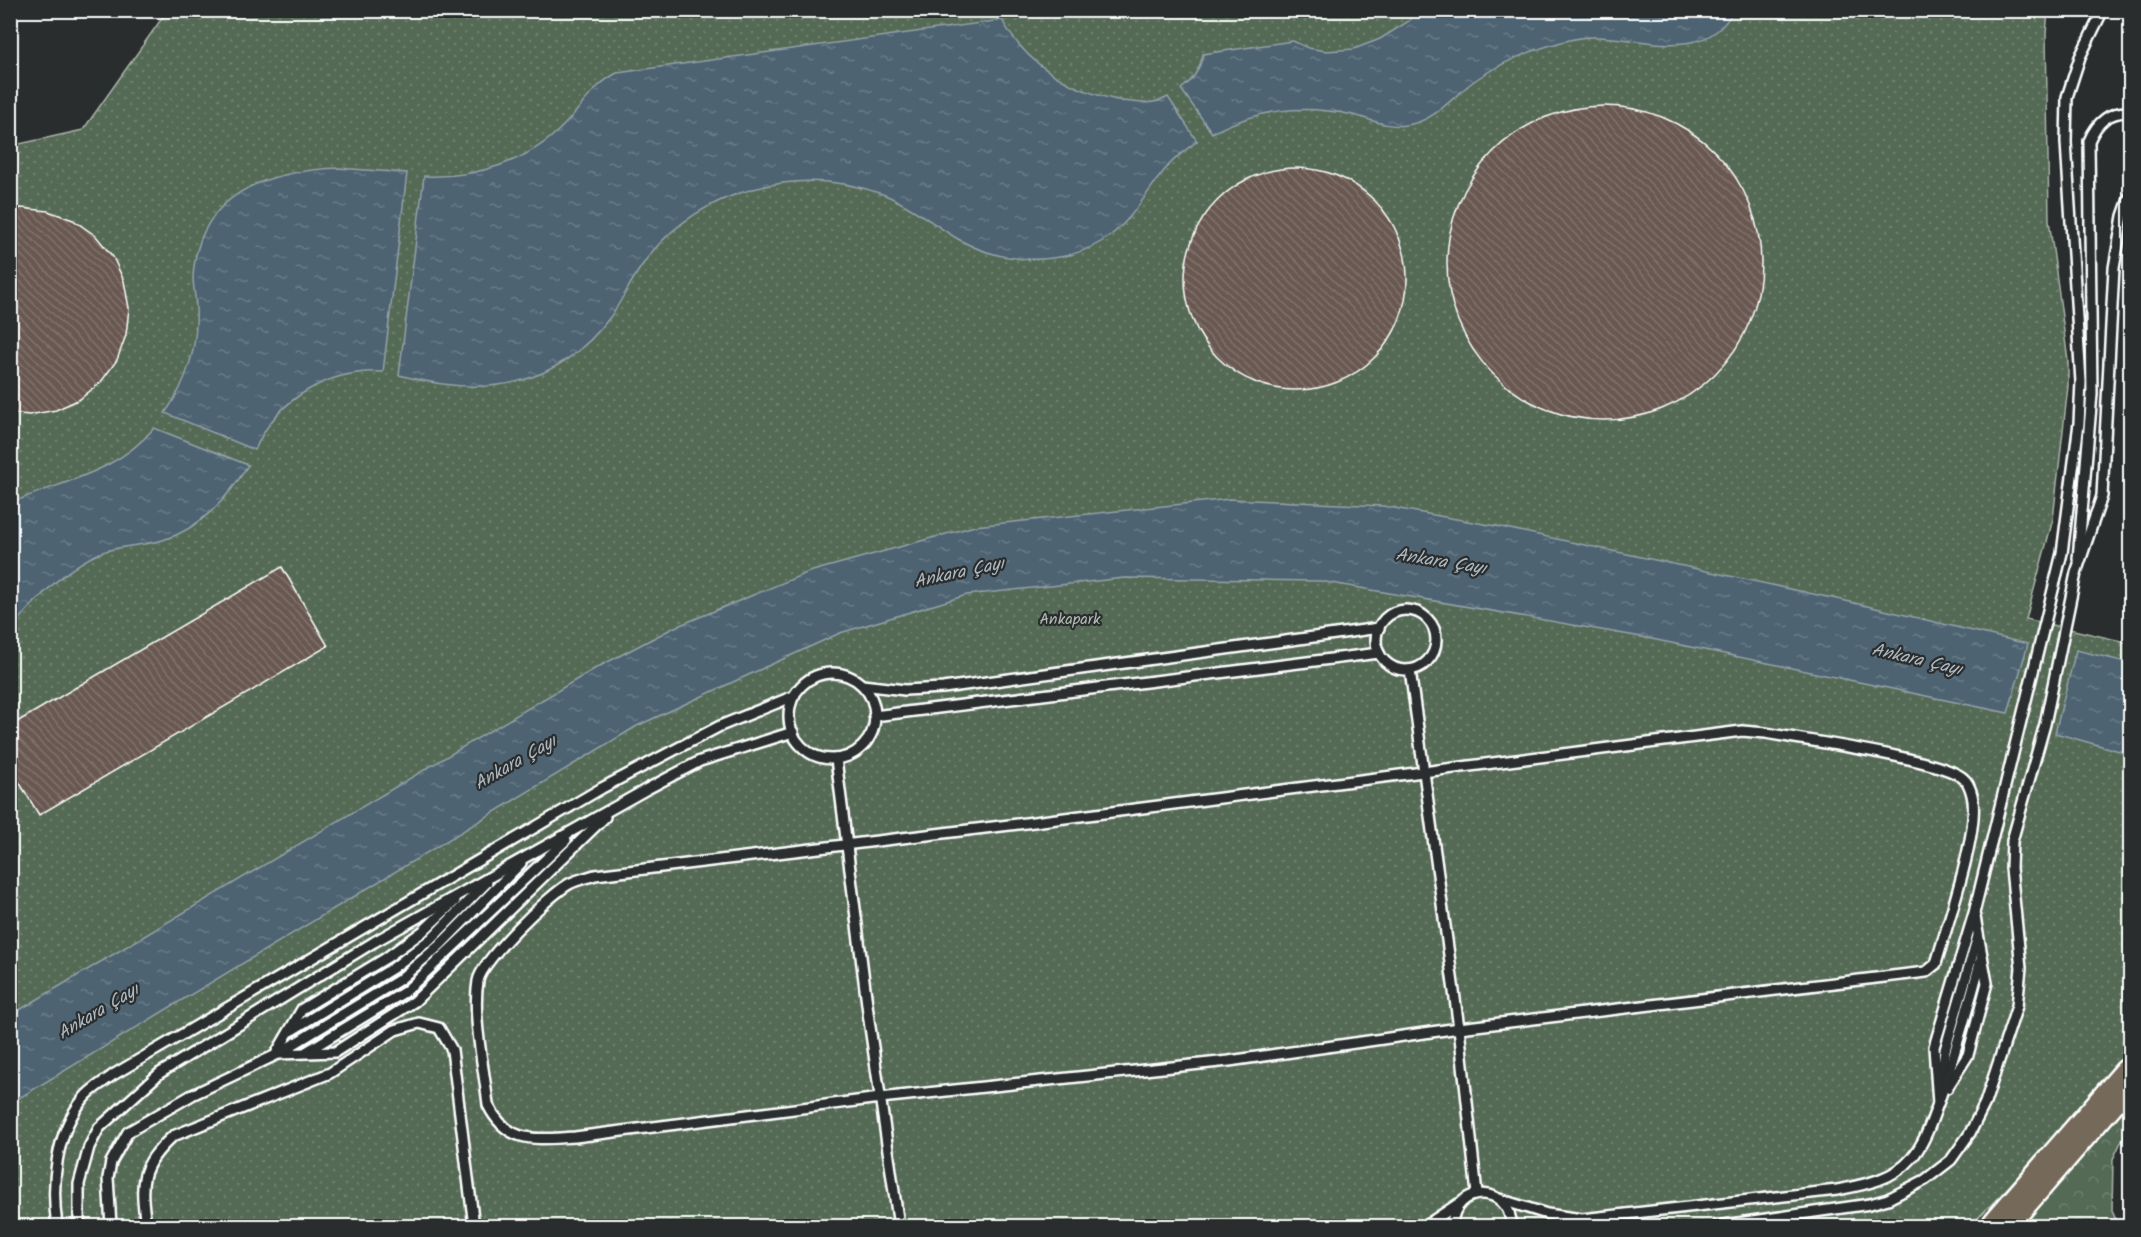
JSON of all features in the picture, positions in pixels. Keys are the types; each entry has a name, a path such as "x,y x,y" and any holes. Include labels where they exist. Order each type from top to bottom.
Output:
{"highway":[{"path":"1999,1227 2130,1075"}],"lane":[{"path":"1938,1103 1934,1047 1974,913 2062,553 2079,423 2080,382 2066,142 2067,97 2080,57 2103,10"},
{"path":"1717,1227 1870,1204 1888,1199 1925,1179 1952,1160 1970,1133 1985,1103 2017,1006 2021,968 2011,868 2012,841 2045,724 2076,573 2092,394 2089,141 2103,119 2117,111 2130,112"},
{"path":"2076,573 2102,496 2108,428 2114,268 2123,216 2130,196"},
{"path":"1407,610 1426,618 1432,625 1436,644 1433,654 1427,662 1410,670 1391,666 1379,653 1376,642 1379,628 1389,616 1407,610"},
{"path":"57,1227 54,1177 65,1131 84,1098 114,1076 602,788 720,726 794,696 810,679 823,674 843,675 862,685 905,690 943,687 1379,628"},
{"path":"874,716 1379,653"},
{"path":"1410,670 1459,1028 1477,1194"},
{"path":"794,696 789,713 793,732 806,750 819,757 836,759 859,748 868,738 874,716 870,697 862,685"},
{"path":"1742,731 1766,733 1946,768 1965,779 1972,796 1974,813 1967,848 1936,963 1926,972 1459,1028 1229,1061 880,1098 551,1139 525,1138 507,1132 495,1120 488,1105 476,999 478,978 483,965 539,908 568,885 595,875 1424,771 1742,731"},
{"path":"79,1227 79,1184 89,1147 99,1128 115,1111 160,1073 374,942 700,761 793,732"},
{"path":"836,759 899,1227"},
{"path":"276,1054 335,1052 415,1001 616,807"},
{"path":"304,1053 406,991 575,830"},
{"path":"111,1227 108,1178 111,1162 128,1132 192,1095 276,1054 399,980 440,945 529,856"},
{"path":"289,1032 393,968 432,938 497,872"},
{"path":"276,1054 302,1010 386,958 422,932 466,891"},
{"path":"1425,1227 1462,1201 1477,1194 1490,1195 1547,1214 1582,1219 1863,1185 1893,1173 1911,1160 1928,1135 1956,1052 1982,956 1974,913"},
{"path":"1938,1103 1945,1050 1978,935"},
{"path":"146,1227 142,1200 145,1169 157,1151 173,1136 320,1077 395,1029 419,1023 439,1028 452,1050 474,1227"},
{"path":"1499,1199 1510,1215 1511,1227"},
{"path":"1452,1227 1456,1209 1462,1201"}],"green space":[{"name":"Ankapark","path":"167,11 2048,11 2046,34 2049,220 2068,361 2068,386 2053,519 2026,619 2130,643 2130,1055 2027,1168 1970,1226 11,1226 10,146 83,130"},
{"path":"2130,1099 2130,1123 2113,1159 2112,1211 2119,1226 2018,1226"}],"water":[{"path":"1419,11 1733,11 1719,29 1702,39 1683,43 1594,37 1574,39 1536,50 1500,65 1477,79 1427,119 1399,126 1353,115 1298,110 1264,114 1212,133 1181,89 1196,74 1203,54 1293,41 1308,48 1326,51 1354,49 1380,39 1409,21"},
{"path":"1002,20 1024,51 1069,84 1104,97 1123,101 1152,102 1168,97 1197,141 1168,166 1133,213 1107,238 1072,254 1053,258 1013,258 975,248 904,205 867,189 830,182 774,184 723,199 696,214 671,232 650,255 611,316 590,341 566,360 542,373 516,382 488,386 460,386 399,375 424,176 481,171 499,166 534,149 564,125 594,90 617,73"},
{"path":"338,168 407,173 383,372 363,372 343,376 307,391 290,402 276,416 264,432 255,450 165,413 190,364 196,323 193,277 198,248 208,225 222,206 240,192 262,182 286,174"},
{"path":"154,428 248,465 223,500 201,520 163,540 108,550 87,559 54,584 15,623 10,615 11,503 106,466 123,456"},
{"name":"Ankara Çayı","path":"1230,499 1383,506 1501,527 1846,601 2028,644 2008,713 1647,638 1320,581 1124,578 967,595 840,633 637,726 11,1103 11,1015 596,668 673,628 809,572 975,526"},
{"path":"2076,650 2130,663 2130,754 2055,733"}],"building":[{"path":"1589,106 1619,106 1650,112 1678,124 1704,141 1726,163 1743,189 1755,217 1761,248 1761,278 1755,309 1743,337 1726,363 1704,385 1678,402 1650,414 1619,420 1589,420 1558,414 1530,402 1504,385 1482,363 1465,337 1453,309 1447,278 1447,248 1453,217 1465,189 1482,163 1504,141 1530,124 1558,112"},
{"path":"1296,168 1318,170 1338,176 1366,193 1382,209 1399,237 1405,257 1407,279 1405,301 1399,321 1382,349 1366,365 1338,382 1318,388 1296,390 1274,388 1254,382 1226,365 1210,349 1193,321 1187,301 1185,279 1187,257 1193,237 1210,209 1226,193 1254,176 1274,170"},
{"path":"21,208 48,211 73,220 96,236 113,257 124,281 129,308 126,335 117,360 101,382 80,399 56,410 29,415 10,413 10,210"},
{"path":"282,567 328,646 39,815 10,767 10,726"}]}
